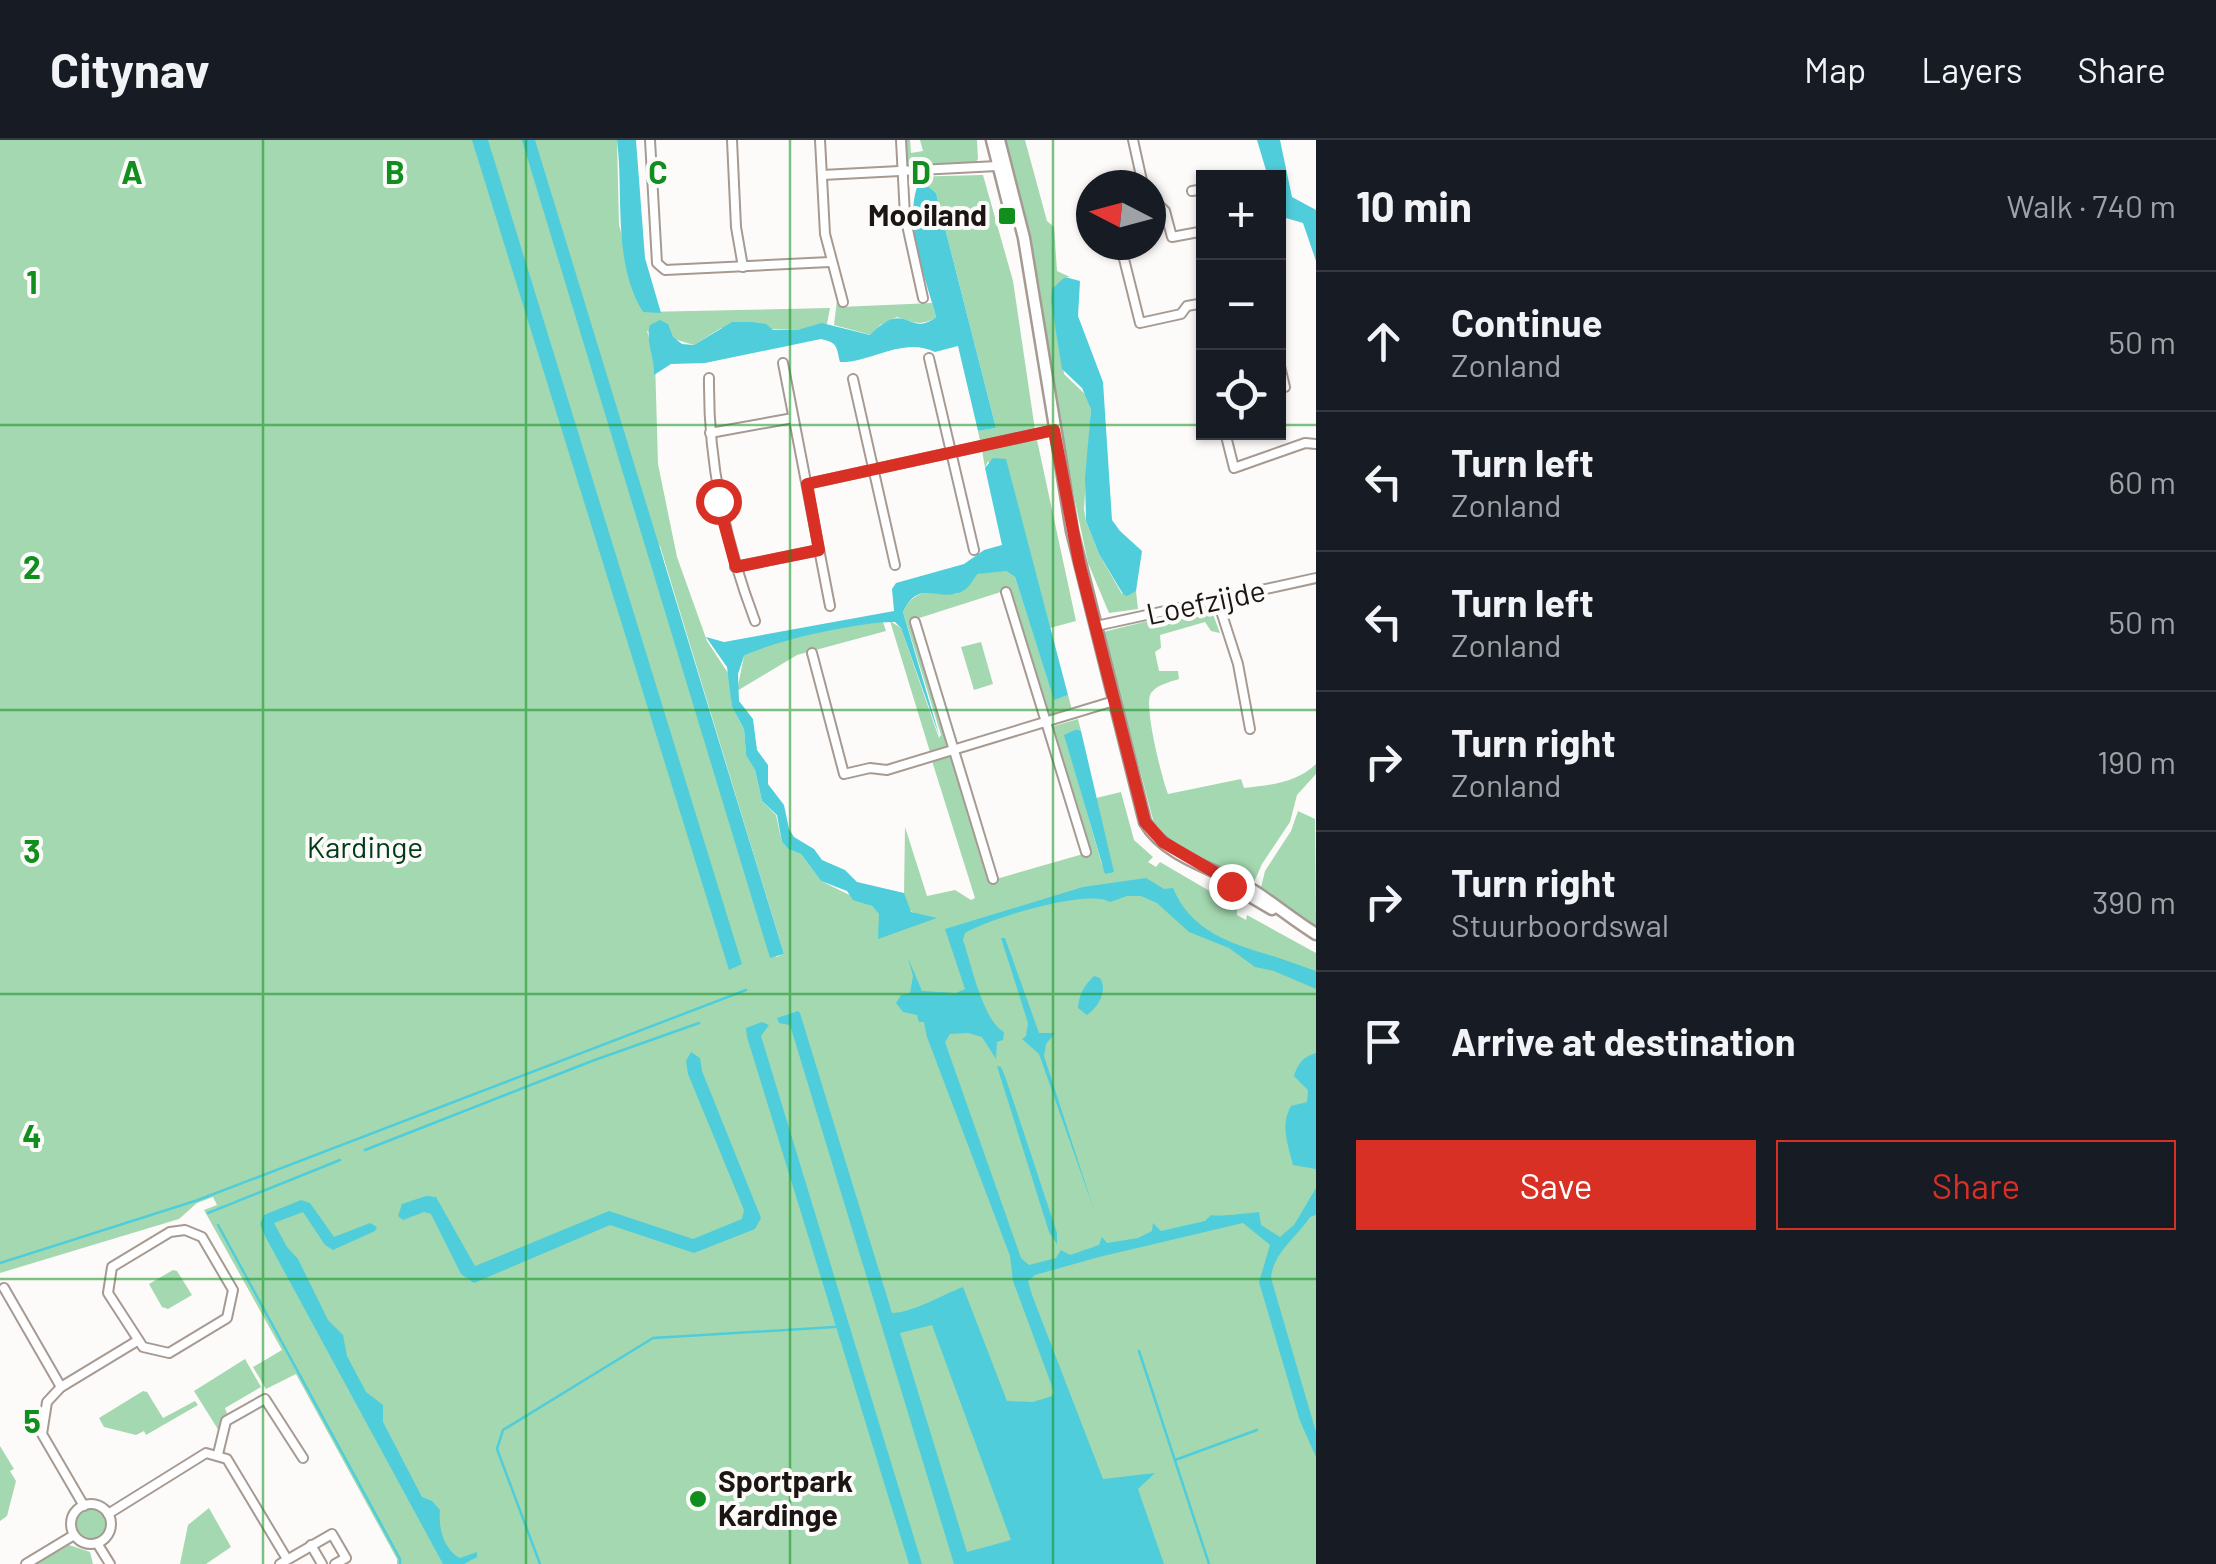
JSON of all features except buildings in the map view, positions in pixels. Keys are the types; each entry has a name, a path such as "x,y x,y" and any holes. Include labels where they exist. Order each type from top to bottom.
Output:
{"street":[{"path":"650,140 656,263 665,270 830,262"},
{"path":"732,140 736,227 743,267"},
{"path":"820,140 822,212 830,262 843,302"},
{"path":"900,140 908,238 923,298"},
{"path":"992,140 1024,250 1075,547 1148,828 1163,842 1256,892 1316,934"},
{"path":"1000,140 1001,165"},
{"path":"1133,140 1140,170"},
{"path":"822,175 1001,165"},
{"path":"1192,191 1196,190"},
{"path":"1166,215 1172,237 1196,232"},
{"path":"1124,260 1140,323 1181,314 1187,306 1196,304"},
{"path":"929,358 974,550"},
{"path":"783,363 830,606"},
{"path":"708,378 718,501 755,621"},
{"path":"853,379 895,564"},
{"path":"710,433 793,418"},
{"path":"807,484 1054,430"},
{"path":"1227,440 1234,468 1305,443 1316,444"},
{"path":"736,567 819,550"},
{"name":"Loefzijde","path":"1096,626 1316,578"},
{"path":"1006,592 1086,852"},
{"path":"1218,602 1238,664 1250,729"},
{"path":"915,622 993,879"},
{"path":"812,654 844,774 870,768 887,770 1114,701"},
{"path":"185,1230 202,1237 233,1290 227,1318 169,1354 144,1348 137,1341 108,1292 112,1267 170,1232 185,1230"},
{"path":"4,1288 61,1387"},
{"path":"84,1506 42,1434 49,1396 137,1341"},
{"path":"218,1454 226,1421 266,1399 303,1458"},
{"path":"108,1514 206,1454 218,1454 227,1459 284,1562 332,1534 346,1558 335,1564"},
{"path":"84,1506 97,1506 108,1514 110,1529 98,1543 84,1543 74,1535 72,1518 84,1506"},
{"path":"26,1564 74,1535"},
{"path":"98,1543 110,1564"},
{"path":"311,1545 322,1564"}],"green space":[{"name":"Kardinge","path":"0,140 617,140 619,225 643,312 830,308 827,324 797,330 721,328 694,345 647,331 655,360 658,464 677,557 707,641 730,676 732,707 744,729 746,754 755,770 762,801 776,815 782,842 788,849 801,854 821,881 872,906 879,913 880,927 915,914 908,909 904,895 905,827 927,896 955,890 971,900 975,898 932,761 951,756 989,881 1090,852 1051,727 1078,719 1081,731 1077,729 1065,736 1102,865 1111,862 1096,798 1121,792 1134,840 1153,857 1148,862 1156,867 1160,862 1237,907 1237,915 1246,920 1247,915 1316,953 1316,1564 397,1564 296,1374 266,1389 253,1367 282,1350 204,1210 217,1205 213,1197 197,1203 179,1219 0,1273","holes":["659,545 660,546 784,954 776,957"]},
{"path":"904,140 910,140 911,153 923,151 920,140 977,140 978,159 975,163 904,167"},
{"path":"1005,140 1025,140 1047,221 1054,227 1057,271 1070,277 1064,277 1060,345 1064,374 1089,398 1091,409 1086,521 1122,594 1136,591 1138,609 1109,613 1088,563 1061,435 1039,285"},
{"path":"983,175 1013,281 1035,430 980,441 978,431 996,428 936,193 929,187 905,184 904,177"},
{"path":"837,300 840,307 932,303 936,317 921,323 897,317 880,325 871,335 834,325"},
{"path":"1037,440 1076,621 1050,628 1021,518 988,461 985,468 982,450"},
{"path":"1006,571 1015,577 1054,699 1068,695 1072,710 1048,717 1007,590 913,620 948,747 930,752 890,621 901,628 939,738 903,612 919,595 956,594 978,574"},
{"path":"1210,606 1220,633 1211,631 1205,622 1160,635 1161,648 1155,652 1159,671 1178,671 1179,679 1156,688 1149,700 1154,742 1168,794 1241,779 1244,788 1273,784 1300,775 1316,764 1316,774 1297,795 1290,822 1262,864 1251,889 1169,841 1155,827 1103,632"},
{"path":"860,622 883,622 886,631 797,655 737,691 744,656 764,646"},
{"path":"981,642 993,684 974,690 961,647"},
{"path":"1298,811 1315,819 1316,927 1260,892 1265,871 1291,831"},
{"path":"173,1270 192,1295 168,1309 162,1307 149,1284"},
{"path":"245,1359 261,1387 225,1408 228,1416 219,1431 194,1391"},
{"path":"143,1391 163,1418 195,1401 198,1405 146,1435 144,1431 136,1435 104,1427 99,1418"},
{"path":"0,1446 14,1469 10,1471 16,1481 7,1516 0,1521"},
{"path":"209,1508 231,1547 206,1564 180,1564 188,1525"},
{"path":"91,1509 105,1518 106,1524 97,1538 91,1539 77,1530 76,1524 85,1510"},
{"path":"69,1545 90,1552 93,1564 36,1564"}],"water":[{"path":"472,140 488,140 742,964 729,970"},
{"path":"522,140 535,140 784,954 770,958"},
{"path":"617,140 636,140 645,258 661,313 643,312 627,272"},
{"path":"1257,140 1280,140 1292,197 1316,210 1316,261 1303,223 1286,218 1286,170 1266,170"},
{"path":"917,187 929,187 936,193 996,428 978,431 958,346 935,352 899,348 840,362 835,346 821,339 705,363 671,364 654,375 649,331 650,325 660,320 668,324 673,337 682,344 694,345 732,322 766,324 773,330 797,330 822,323 870,335 892,319 919,324 936,317 915,235"},
{"path":"1065,277 1080,281 1078,316 1103,382 1112,520 1142,551 1136,591 1127,596 1099,554 1086,521 1091,409 1082,388 1062,369 1051,301 1052,289"},
{"path":"993,458 1006,459 1068,695 1054,700 1015,577 1006,571 978,574 961,592 922,593 903,612 940,738 901,628 895,622 841,628 775,644 744,656 738,674 739,701 753,719 757,750 768,765 768,784 784,805 794,837 857,882 904,893 911,912 937,918 878,939 879,914 872,906 821,881 801,854 782,842 777,815 762,801 755,770 746,755 744,729 732,707 727,667 706,637 724,642 894,611 892,589 896,583 964,564 984,550 1002,545 985,468"},
{"path":"1081,731 1114,872 1105,874 1064,735"},
{"path":"1146,878 1164,889 1173,888 1192,917 1217,935 1316,971 1316,989 1255,967 1229,948 1189,932 1157,903 1141,896 1110,902 1061,902 1015,913 965,933 963,940 979,990 990,1016 1004,1032 1003,1040 997,1042 996,1059 982,1037 950,1034 945,1042 1021,1258 1029,1265 1056,1258 1061,1250 1070,1255 1099,1245 1102,1237 1107,1243 1138,1238 1152,1231 1153,1223 1161,1231 1205,1221 1211,1215 1259,1212 1261,1225 1280,1237 1294,1225 1316,1188 1316,1215 1310,1217 1281,1253 1271,1278 1316,1432 1316,1457 1300,1421 1259,1282 1270,1245 1243,1223 1035,1275 1028,1281 1032,1295 1103,1479 1155,1473 1138,1489 1164,1564 954,1564 790,1025 779,1023 777,1018 800,1013 892,1313 918,1307 963,1287 1007,1401 1033,1402 1052,1396 1054,1392 1013,1281 1010,1256 924,1022 919,1022 917,1015 903,1012 896,1003 901,995 910,993 913,976 908,958 922,991 956,993 965,989 945,929 1083,887","holes":["932,1325 1011,1540 967,1552 900,1333"]},
{"path":"1001,938 1005,938 1039,1033 1055,1033 1046,1044 1044,1056 1094,1210 1039,1054 1022,1039 1028,1023"},
{"path":"1094,976 1100,978 1102,993 1087,1015 1078,1008 1083,991"},
{"path":"762,1022 769,1025 761,1036 922,1564 909,1564 747,1037 746,1028"},
{"path":"691,1052 700,1058 761,1218 755,1229 694,1253 610,1225 474,1283 461,1274 431,1214 424,1212 403,1220 398,1216 402,1204 436,1197 475,1266 609,1211 693,1239 742,1219 744,1210 688,1074 686,1061"},
{"path":"1316,1053 1316,1169 1293,1165 1285,1127 1291,1106 1307,1102 1308,1090 1294,1076 1296,1071 1304,1059"},
{"path":"997,1066 1006,1079 1057,1233 1057,1244 1049,1232"},
{"path":"301,1200 310,1203 334,1237 370,1223 377,1227 333,1250 325,1245 303,1212 274,1223 298,1259 328,1320 343,1335 347,1356 366,1392 383,1405 383,1422 422,1497 440,1510 446,1544 460,1558 477,1552 477,1557 464,1564 443,1564 265,1236 260,1224 264,1215"}],"waterway":[{"path":"0,1263 198,1200 746,990"},
{"path":"365,1150 699,1023"},
{"path":"208,1213 340,1160"},
{"path":"218,1225 400,1564"},
{"path":"540,1564 497,1449 503,1430 653,1338 835,1327"},
{"path":"1139,1351 1209,1564"},
{"path":"1175,1460 1257,1430"}],"place":[{"name":"Mooiland","path":"1007,216"},
{"name":"Sportpark Kardinge","path":"698,1499"}],"route":[{"path":"718,501 736,567 819,550 807,484 1054,430 1079,562 1145,822 1157,838 1223,877 1231,886"}]}
